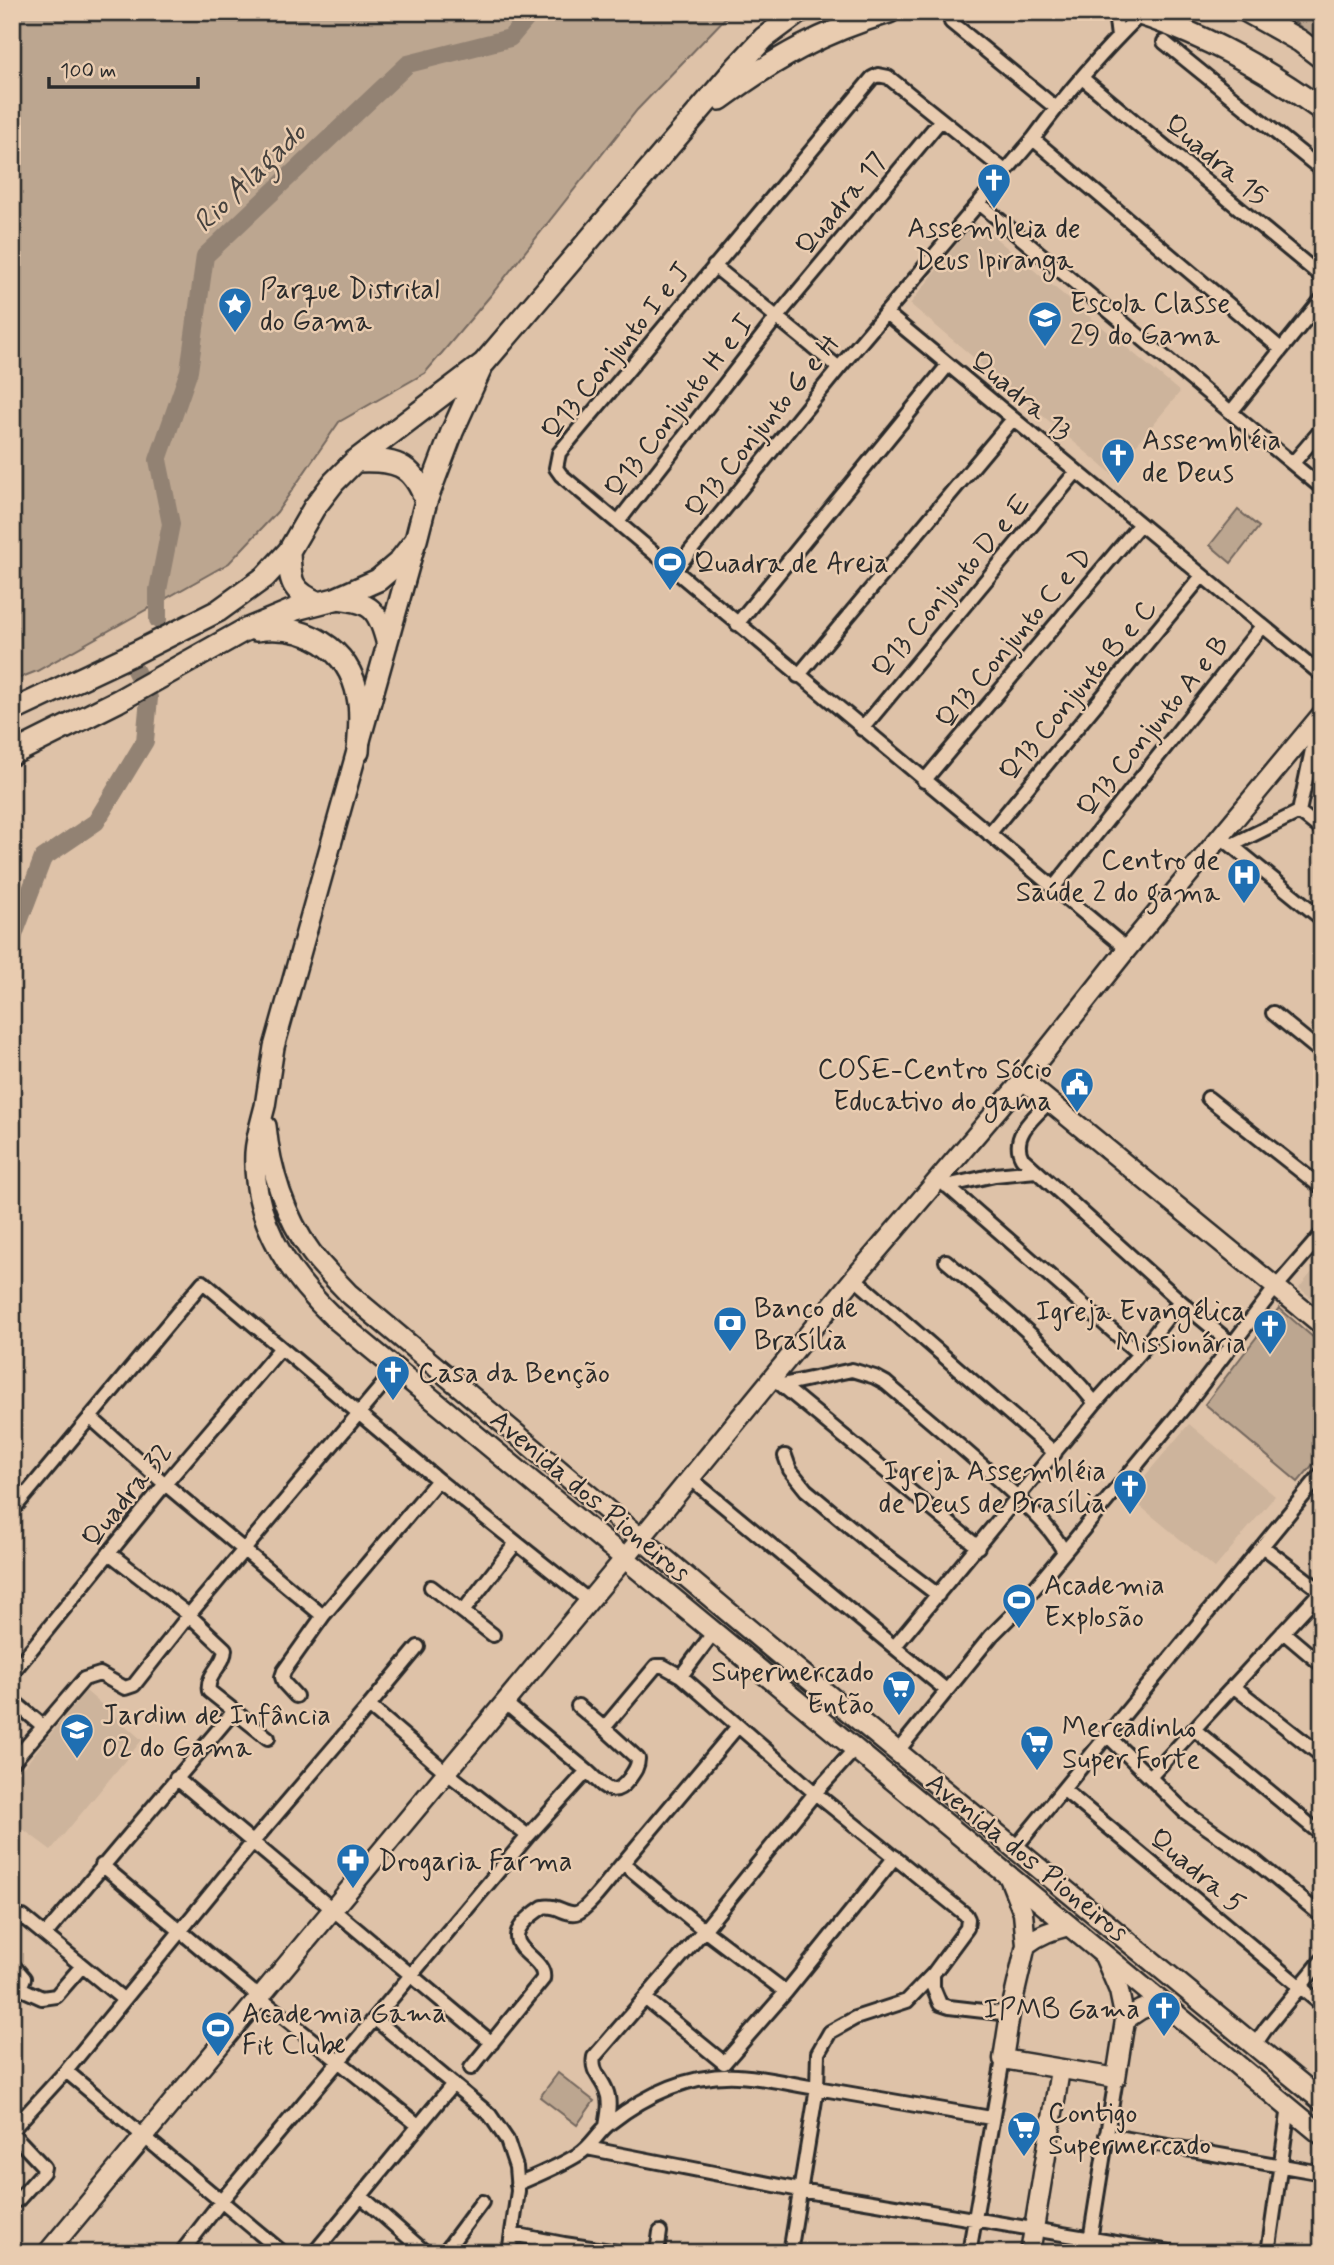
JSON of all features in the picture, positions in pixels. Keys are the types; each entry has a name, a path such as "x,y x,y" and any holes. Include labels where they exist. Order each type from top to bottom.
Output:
{"highway":[{"path":"12,711 218,611 265,577 289,551 314,508 334,482 355,461 484,363 764,38 799,12"},
{"path":"695,116 755,73 806,43 855,22 889,12"},
{"path":"1248,12 1300,41 1322,58"},
{"path":"1138,13 1182,28 1226,48 1322,110"},
{"path":"12,754 118,701 243,631 378,580 398,564 416,540 426,501 452,432 484,363"},
{"path":"355,461 379,460 411,471 420,484 426,501"},
{"path":"289,551 290,576 294,588 304,597 327,601"},
{"path":"243,631 265,628 296,631 321,640 340,656 350,670 358,697 358,752"}],"main road":[{"path":"264,1108 274,1047 416,540"},
{"path":"327,601 360,602 369,606 382,623 387,646"},
{"name":"Avenida dos Pioneiros","path":"264,1108 270,1157 285,1204 311,1252 348,1293 793,1667 1322,2101"},
{"name":"Avenida dos Pioneiros","path":"264,1108 256,1151 256,1190 274,1243 290,1271 309,1295 504,1461 1322,2134"},
{"path":"290,1271 296,1259 311,1252"},
{"path":"504,1461 508,1450 524,1441"},
{"path":"769,1679 776,1652"},
{"path":"769,1679 793,1667"},
{"path":"1062,1920 1059,1903 1067,1899 1078,1901"}],"street":[{"path":"1115,12 1118,37"},
{"name":"Q13 Conjunto G e H","path":"675,570 839,368 1138,13"},
{"path":"951,22 1056,108"},
{"path":"1164,42 1322,170"},
{"name":"Q13 Conjunto I e J","path":"1005,171 888,77 878,75 872,78 559,453 556,468 798,676 1127,949"},
{"name":"Quadra 15","path":"1082,78 1322,277"},
{"name":"Quadra 17","path":"777,317 941,120"},
{"path":"1033,139 1281,349"},
{"path":"979,203 1322,488"},
{"path":"714,266 839,368"},
{"path":"1231,412 1322,299"},
{"name":"Quadra 13","path":"886,313 1322,675"},
{"name":"Q13 Conjunto H e I","path":"618,522 777,317"},
{"path":"737,624 948,365"},
{"path":"798,676 1013,419"},
{"path":"1293,463 1322,429"},
{"name":"Q13 Conjunto D e E","path":"862,729 1076,472"},
{"name":"Q13 Conjunto C e D","path":"924,781 1140,524"},
{"name":"Q13 Conjunto B e C","path":"989,834 1202,576"},
{"name":"Q13 Conjunto A e B","path":"1054,887 1262,626"},
{"path":"1299,812 1322,714"},
{"path":"47,2253 690,1478 777,1381 854,1278 942,1182 1127,949 1313,744"},
{"path":"1299,812 1322,830"},
{"path":"1226,841 1299,812"},
{"path":"1226,841 1322,919"},
{"path":"1273,1013 1322,1053"},
{"path":"1023,1080 1322,1325"},
{"path":"1208,1098 1322,1188"},
{"path":"1049,1102 1033,1119 1018,1142 1022,1158 1180,1301 1233,1345"},
{"path":"942,1182 1036,1171"},
{"path":"942,1182 1139,1354"},
{"path":"897,1752 1186,1405 1276,1287 1322,1234"},
{"path":"946,1261 1042,1344 1073,1375 1095,1403"},
{"path":"854,1278 1055,1452"},
{"path":"12,1511 203,1282 438,1480 588,1600"},
{"path":"894,1646 1095,1403 1139,1354 1180,1301"},
{"name":"Quadra 32","path":"12,1673 165,1484 280,1349"},
{"path":"12,1763 17,1747 43,1726 84,1679 100,1674 125,1688 134,1685 189,1615 396,1369"},
{"path":"777,1381 852,1370 886,1383 1018,1498 1055,1535 1065,1552"},
{"path":"777,1381 978,1547"},
{"path":"90,1417 165,1484 323,1616"},
{"path":"785,1456 790,1470 806,1490 938,1595"},
{"path":"1015,1848 1322,1473"},
{"path":"690,1478 946,1690"},
{"path":"296,1696 284,1684 284,1671 323,1616 438,1480"},
{"path":"464,1611 516,1543"},
{"path":"1150,1776 1321,1590 1262,1546"},
{"path":"109,1553 189,1615 225,1649 223,1659 209,1681 209,1691 268,1738"},
{"path":"431,1587 493,1635"},
{"path":"681,1676 714,1632"},
{"path":"1283,1632 1322,1665"},
{"path":"12,2200 18,2200 43,2172 44,2167 12,2132 66,2071 253,1842 418,1647"},
{"path":"604,1728 656,1666 663,1666 681,1676 815,1793 968,1919 967,1928 933,1974 907,2001 855,2018 830,2032 818,2053 817,2088 790,2253"},
{"path":"1233,1686 1322,1756"},
{"path":"12,1700 43,1726"},
{"path":"504,1702 607,1789 613,1791 622,1788 637,1768 639,1759 578,1706"},
{"path":"369,1706 446,1772 528,1836"},
{"path":"45,1935 234,1711"},
{"path":"471,2068 543,1979 541,1968 519,1947 519,1929 543,1907 556,1906 572,1913 583,1911 738,1726"},
{"path":"1195,1730 1322,1836"},
{"path":"1107,1735 1185,1812 1255,1861 1322,1916"},
{"path":"606,2126 608,2098 594,2072 594,2057 854,1750"},
{"path":"181,2253 222,2200 528,1836 587,1771"},
{"path":"176,1778 492,2043"},
{"name":"Quadra 5","path":"1064,1790 1322,2005"},
{"path":"724,2063 786,1992 895,1857"},
{"path":"623,1863 704,1930 786,1992"},
{"path":"102,1865 260,1998 418,2125"},
{"path":"969,2253 1010,2014 1026,1945 1023,1913 1008,1875"},
{"path":"12,1924 23,1917 124,2000"},
{"path":"1026,1945 1062,1920"},
{"path":"1088,2253 1125,2020 1116,1981 1103,1953"},
{"path":"1254,2046 1322,1961"},
{"path":"12,1964 24,1978 16,1992 42,1998 55,1996 82,1966"},
{"path":"933,1974 933,1987 940,2004 1010,2014"},
{"path":"646,1998 738,2076"},
{"path":"1125,2020 1159,2002"},
{"path":"375,2019 490,2115 507,2140 516,2167 517,2184 509,2253"},
{"path":"1003,2059 1116,2078"},
{"path":"1030,2253 1060,2070"},
{"path":"66,2071 283,2253"},
{"path":"517,2184 587,2148 606,2126 656,2093 676,2084 719,2076 738,2076 817,2088 991,2118"},
{"path":"314,2253 453,2084"},
{"path":"1268,2253 1289,2107"},
{"path":"1106,2135 1322,2173"},
{"path":"587,2148 800,2190 1176,2253"},
{"path":"362,2197 426,2253"},
{"path":"444,2253 482,2202"},
{"path":"657,2253 660,2232"},
{"path":"512,2234 563,2248 624,2253"}],"shaded area":[{"name":"Parque Distrital do Gama","path":"12,12 731,12 637,110 491,295 425,373 339,422 277,512 229,563 37,671 12,681"},
{"path":"1283,12 1322,12 1322,45"},
{"name":"Escola Classe 29 do Gama","path":"975,221 1180,392 1112,474 910,304"},
{"path":"1238,510 1259,527 1231,563 1210,545"},
{"path":"1322,1260 1322,1306 1299,1288"},
{"path":"1279,1308 1322,1345 1322,1454 1298,1482 1205,1404"},
{"path":"1189,1424 1275,1496 1215,1568 1128,1496"},
{"name":"Jardim de Infância 02 do Gama","path":"86,1691 142,1740 51,1850 12,1821 12,1781"},
{"path":"558,2073 594,2101 577,2125 540,2097"}],"waterway":[{"name":"Rio Alagado","path":"158,620 158,590 171,524 158,460 189,371 205,256 408,64 510,38 532,12"},
{"name":"Rio Alagado","path":"12,940 43,858 96,822 145,741 149,698 135,670"}],"place":[{"name":"Assembleia de Deus Ipiranga","path":"994,210"},
{"name":"Parque Distrital do Gama","path":"235,334"},
{"name":"Escola Classe 29 do Gama","path":"1045,348"},
{"name":"Assembléia de Deus","path":"1118,485"},
{"name":"Quadra de Areia","path":"670,592"},
{"name":"Centro de Saúde 2 do gama","path":"1244,905"},
{"name":"COSE-Centro Sócio Educativo do gama","path":"1077,1114"},
{"name":"Banco de Brasília","path":"730,1353"},
{"name":"Igreja Evangélica Missionária","path":"1270,1356"},
{"name":"Casa da Benção","path":"393,1402"},
{"name":"Igreja Assembléia de Deus de Brasília","path":"1130,1516"},
{"name":"Academia Explosão","path":"1019,1630"},
{"name":"Supermercado Então","path":"899,1717"},
{"name":"Jardim de Infância 02 do Gama","path":"77,1760"},
{"name":"Mercadinho Super Forte","path":"1037,1772"},
{"name":"Drogaria Farma","path":"353,1890"},
{"name":"IPMB Gama","path":"1164,2038"},
{"name":"Academia Gama Fit Clube","path":"218,2058"},
{"name":"Contigo Supermercado","path":"1024,2158"}]}
